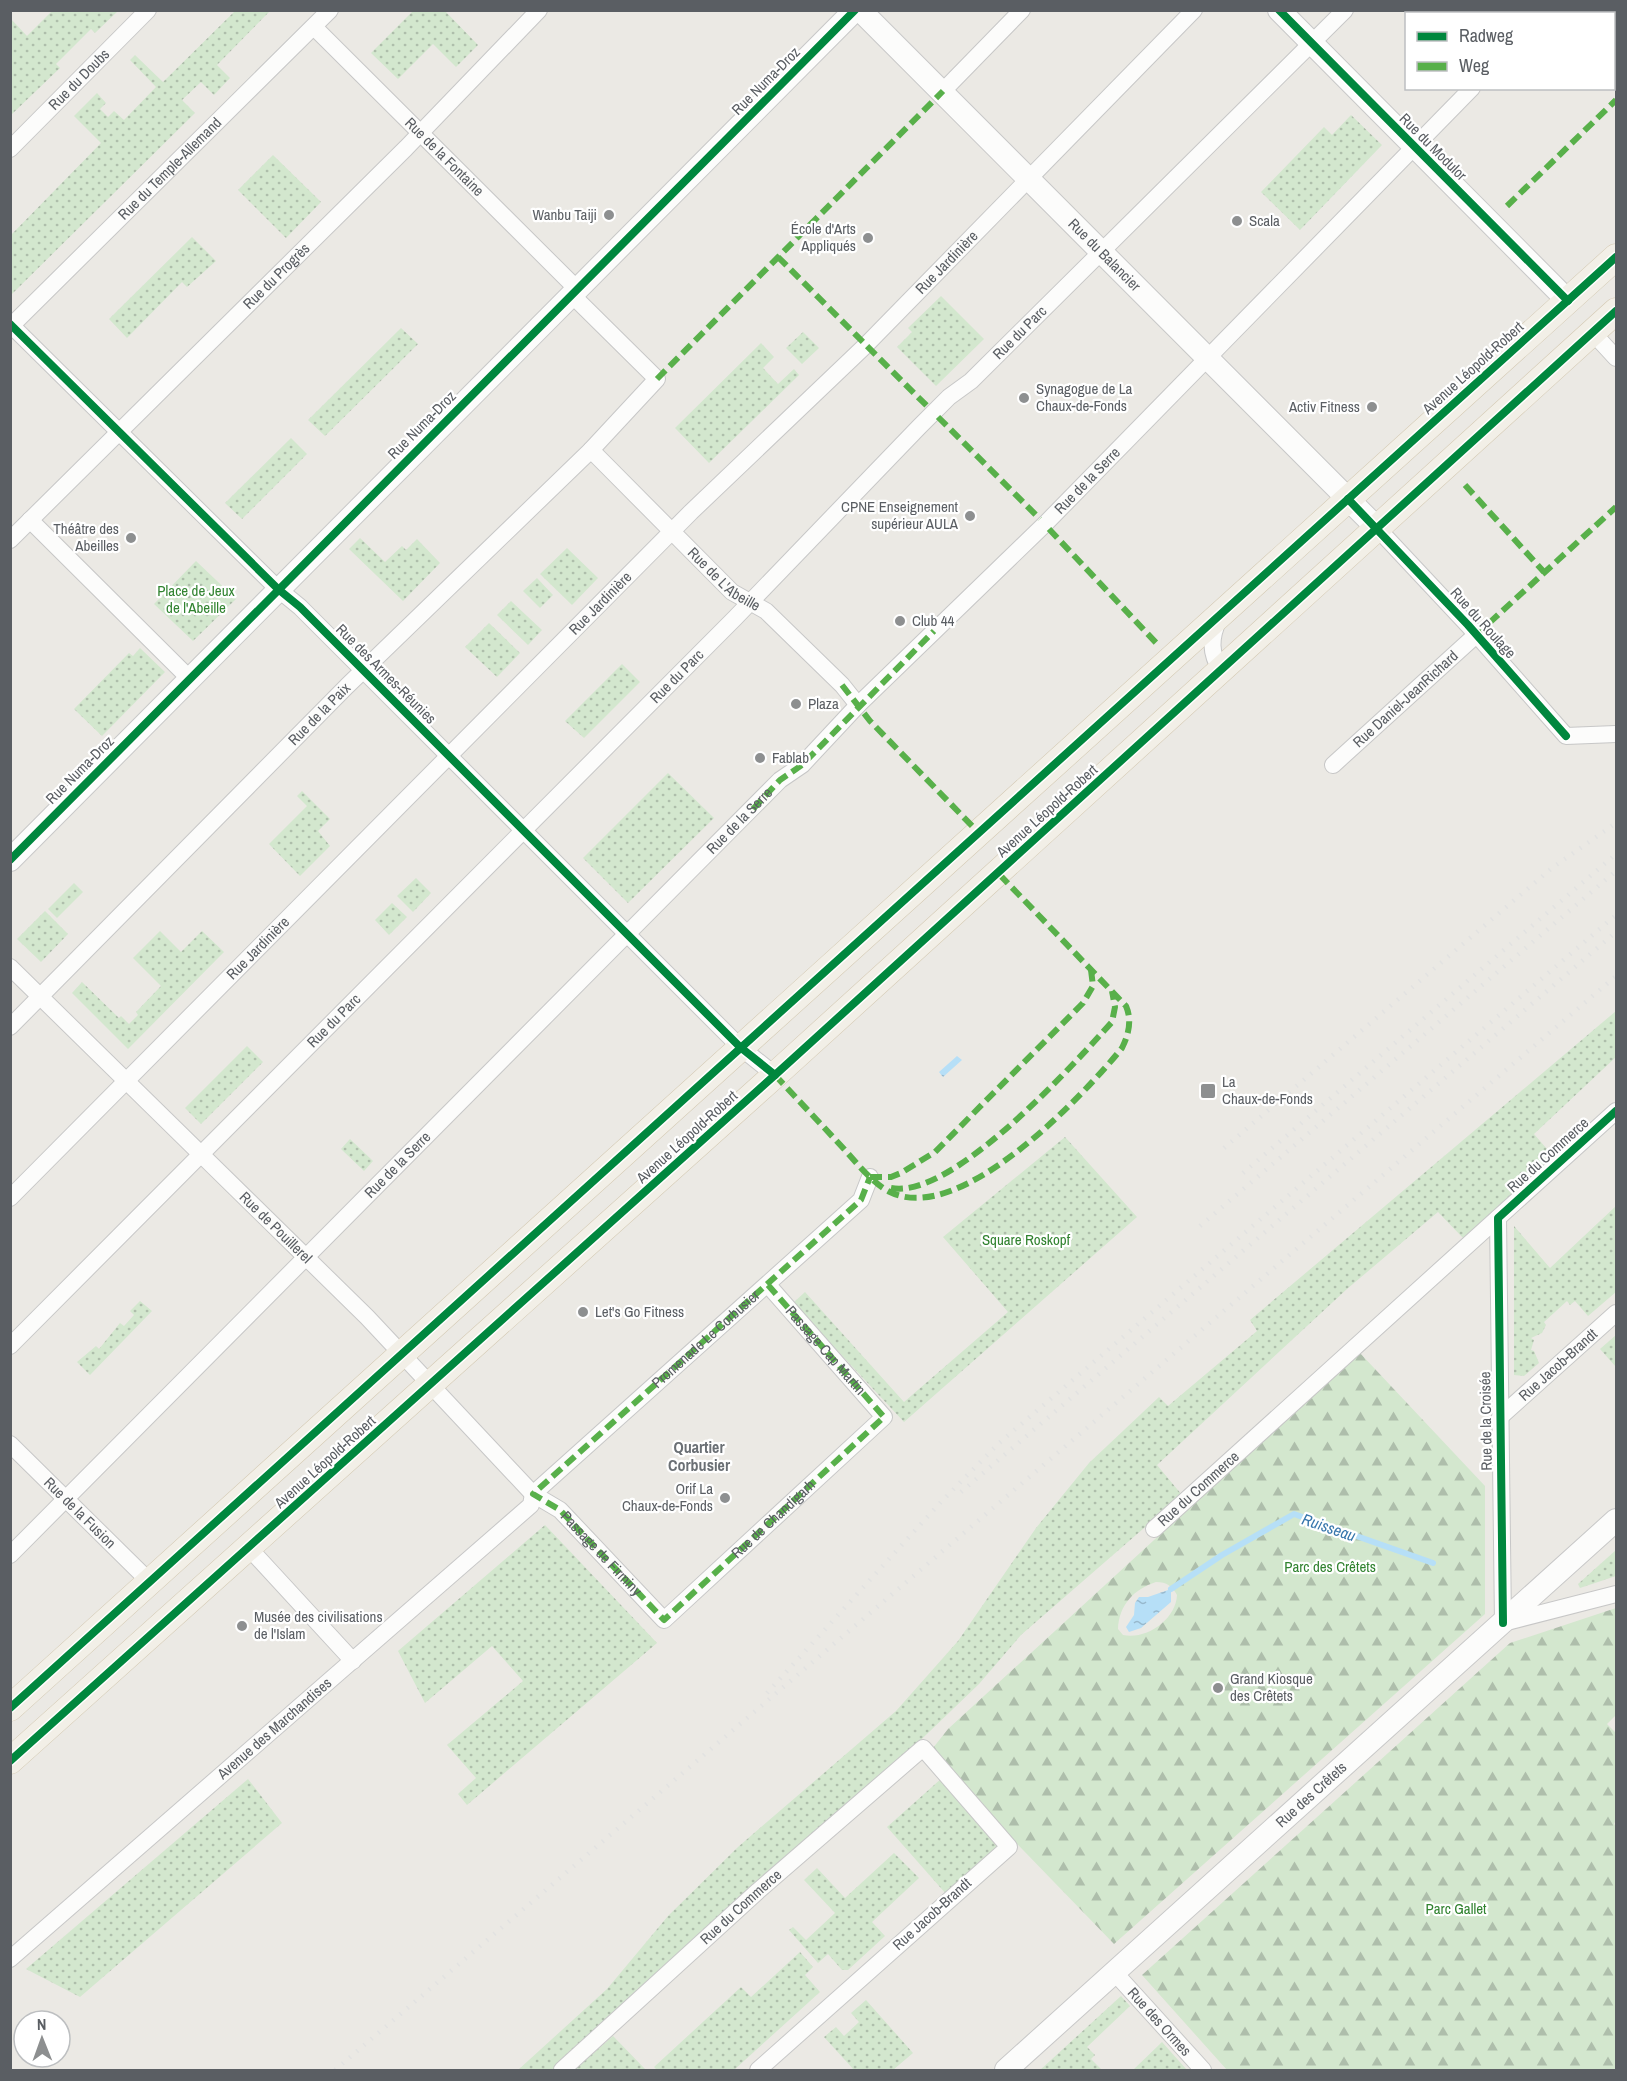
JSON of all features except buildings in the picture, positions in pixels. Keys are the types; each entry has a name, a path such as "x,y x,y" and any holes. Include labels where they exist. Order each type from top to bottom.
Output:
{"main road":[{"name":"Avenue Léopold-Robert","path":"10,1708 1617,257"},
{"path":"1568,301 1593,333"},
{"name":"Avenue Léopold-Robert","path":"10,1761 775,1075 1617,311"}],"street":[{"name":"Rue du Doubs","path":"10,149 148,10"},
{"name":"Rue du Temple-Allemand","path":"11,325 330,10"},
{"name":"Rue du Progrès","path":"10,540 421,132 539,10"},
{"name":"Rue Numa-Droz","path":"10,860 573,291 855,10"},
{"name":"Rue du Balancier","path":"860,10 1348,499"},
{"path":"943,91 1022,10"},
{"name":"Rue Jardinière","path":"10,1198 673,532 865,346 1194,10"},
{"name":"Rue du Modulor","path":"1279,10 1568,301"},
{"name":"Rue du Parc","path":"10,1346 750,602 918,427 949,397 971,381 1345,10"},
{"name":"Rue de la Fontaine","path":"314,27 421,132 657,379"},
{"name":"Rue de la Serre","path":"10,1555 780,780 802,765 858,705 1044,524 1470,90"},
{"name":"Rue des Armes-Réunies","path":"11,325 278,589 300,607 740,1047"},
{"path":"1593,333 1617,358"},
{"name":"Rue de la Paix","path":"10,1027 363,670 591,450 657,379"},
{"name":"Rue de L'Abeille","path":"591,450 732,592 775,620 842,684 858,705"},
{"path":"1348,499 1378,529"},
{"path":"30,520 190,679"},
{"name":"Rue du Roulage","path":"1378,529 1566,736 1617,734"},
{"path":"1221,671 1214,659 1212,646 1213,632 1222,612"},
{"name":"Rue Daniel-JeanRichard","path":"1333,765 1476,635"},
{"name":"Rue de Pouillerel","path":"10,967 432,1384 533,1494"},
{"path":"740,1047 775,1075"},
{"name":"Rue du Commerce","path":"1154,1529 1617,1111"},
{"name":"Promenade Le Corbusier","path":"533,1494 861,1200 870,1177"},
{"name":"Rue de la Croisée","path":"1498,1218 1503,1623"},
{"name":"Passage Cap Martin","path":"768,1285 884,1417"},
{"name":"Rue Jacob-Brandt","path":"1500,1417 1617,1313"},
{"name":"Rue de Chandigarh","path":"664,1620 884,1417"},
{"name":"Rue de la Fusion","path":"10,1444 150,1581"},
{"name":"Passage de Firminy","path":"533,1494 560,1510 664,1620"},
{"name":"Avenue des Marchandises","path":"10,1959 531,1504 533,1494"},
{"name":"Rue des Crêtets","path":"1006,2070 1617,1520"},
{"path":"249,1548 353,1661"},
{"path":"1503,1623 1617,1594"},
{"name":"Rue du Commerce","path":"562,2070 758,1891 923,1748"},
{"name":"Rue Jacob-Brandt","path":"758,2070 1009,1847 923,1748"},
{"name":"Rue des Ormes","path":"1115,1973 1203,2070"}],"green space":[{"path":"52,11 118,11 95,33 91,29 56,64 60,68 11,115 11,19 27,36"},
{"path":"235,11 269,12 217,65 230,78 214,95 201,82 182,100 195,113 12,294 11,235 101,143 74,116 97,93 106,103 100,109 108,117 114,111 124,120 156,87 130,60 135,55 163,82"},
{"path":"413,11 445,11 478,45 456,67 433,44 398,79 371,53"},
{"path":"1351,115 1382,145 1300,230 1261,192 1324,127 1332,135"},
{"path":"273,155 321,202 286,238 238,190"},
{"path":"192,237 216,261 187,287 182,282 127,338 109,319"},
{"path":"941,296 984,339 936,386 897,347 912,332 908,328"},
{"path":"401,328 418,344 325,436 308,420"},
{"path":"803,332 819,348 802,364 786,348"},
{"path":"761,343 774,357 763,368 778,384 794,369 799,375 709,463 675,428"},
{"path":"291,438 307,454 242,519 225,503"},
{"path":"360,538 385,562 402,546 406,550 417,539 440,563 403,601 349,549"},
{"path":"567,548 598,578 572,605 540,574"},
{"name":"Place de Jeux de l'Abeille","path":"196,561 236,599 193,641 154,604"},
{"path":"537,578 553,595 540,608 523,591"},
{"path":"511,601 542,630 528,645 497,615"},
{"path":"489,623 520,653 497,677 465,647"},
{"path":"140,648 165,672 102,736 74,709 129,653 133,656"},
{"path":"622,664 640,682 584,738 565,721"},
{"path":"668,773 714,818 628,903 583,858"},
{"path":"302,791 330,819 318,831 330,846 300,876 269,844 307,806 297,796"},
{"path":"416,878 431,893 413,912 397,896"},
{"path":"74,883 83,892 57,918 48,909"},
{"path":"392,903 407,917 389,935 375,920"},
{"path":"45,911 68,934 41,962 17,939"},
{"path":"160,931 181,952 202,931 224,952 128,1049 72,993 82,982 119,1018 121,1016 129,1024 138,1015 136,1012 161,986 133,958"},
{"path":"1616,1011 1616,1057 1534,1134 1553,1156 1464,1239 1438,1212 1347,1289 1157,1465 1182,1495 1021,1635 979,1684 902,1758 553,2070 518,2070 607,1989 668,1916 738,1847 896,1711 958,1641 1036,1528 1089,1463 1159,1397 1168,1406 1257,1331 1250,1320"},
{"path":"247,1046 263,1062 201,1124 185,1108"},
{"name":"Square Roskopf","path":"1065,1137 1137,1217 904,1422 793,1303 805,1292 904,1402 1008,1312 943,1237"},
{"path":"350,1139 373,1161 364,1171 341,1149"},
{"path":"1616,1206 1616,1292 1588,1316 1575,1301 1570,1305 1567,1301 1544,1322 1546,1325 1542,1333 1531,1338 1534,1340 1531,1350 1534,1351 1539,1363 1524,1376 1514,1375 1514,1226 1550,1268"},
{"path":"140,1301 152,1311 90,1375 77,1362 96,1346 99,1349 120,1323 124,1326 134,1315 130,1311"},
{"path":"1616,1335 1616,1367 1600,1349"},
{"name":"Parc des Crêtets","path":"1359,1352 1485,1486 1485,1614 1114,1944 929,1753 948,1729","holes":["1156,1582 1169,1585 1177,1595 1172,1612 1166,1620 1150,1631 1132,1636 1123,1635 1118,1629 1125,1605 1141,1589"]},
{"path":"545,1525 657,1643 467,1805 458,1794 476,1778 447,1745 523,1681 492,1646 425,1703 398,1651"},
{"path":"1616,1550 1616,1576 1580,1588 1578,1584"},
{"name":"Parc Gallet","path":"1616,1608 1616,1715 1607,1724 1616,1733 1616,1820 1614,1824 1616,1826 1616,2070 1227,2070 1142,1975 1510,1643"},
{"path":"942,1778 1003,1845 947,1895 887,1827"},
{"path":"248,1779 282,1823 80,1997 26,1969"},
{"path":"894,1853 919,1878 872,1922 885,1936 848,1970 842,1970 828,1954 818,1963 789,1930 793,1927 806,1940 835,1913 804,1880 817,1868 845,1898"},
{"path":"800,1952 813,1967 805,1975 820,1992 734,2070 657,2070 654,2067 741,1987 751,1997"},
{"path":"1121,1996 1130,2006 1087,2047 1095,2055 1091,2059 1102,2070 1040,2070"},
{"path":"866,2000 913,2053 893,2070 854,2070 824,2037 836,2027 844,2036 859,2022 851,2013"},
{"path":"613,2036 646,2070 574,2070"},
{"path":"1162,2042 1187,2070 1133,2070"}],"water":[{"path":"957,1056 962,1060 943,1077 939,1072"},
{"path":"1171,1589 1171,1602 1141,1628 1129,1632 1126,1627 1134,1615 1135,1603 1139,1597 1148,1597"}],"waterway":[{"name":"Ruisseau","path":"1171,1589 1222,1555 1294,1514 1433,1563"}],"railway":[{"path":"1224,1148 1552,868 1616,823"},
{"path":"1243,1173 1616,854"},
{"path":"1200,1226 1616,871"},
{"path":"767,1693 940,1503 998,1444 1616,915"},
{"path":"961,1492 1616,932"},
{"path":"335,2070 1616,976"}],"marked path":[{"path":"657,379 943,91"},
{"path":"1507,206 1616,100"},
{"path":"778,257 929,408"},
{"path":"938,417 1040,519"},
{"path":"1465,485 1544,572"},
{"path":"1476,635 1616,507"},
{"path":"1049,529 1160,647"},
{"path":"753,809 780,780 802,765 934,631"},
{"path":"842,685 870,721 978,832"},
{"path":"775,1075 877,1184 890,1192 918,1198 950,1191 984,1174 1018,1151 1050,1124 1122,1048 1129,1027 1128,1011 1126,1006 998,873"},
{"path":"870,1177 891,1177 935,1152 1083,1003 1093,986 1091,970"},
{"path":"891,1188 916,1186 946,1173 1010,1126 1070,1068 1112,1022 1115,1007 1112,991"},
{"path":"768,1285 884,1417 664,1620 560,1510 533,1494 861,1200 870,1177"}],"cycle path":[{"path":"10,860 855,10"},
{"path":"1279,10 1568,301"},
{"path":"10,1708 1616,257"},
{"path":"10,1761 775,1075 1616,311"},
{"path":"10,324 278,589 300,607 740,1047 775,1075"},
{"path":"1348,499 1468,625 1566,736"},
{"path":"1503,1623 1498,1218 1616,1111"}],"place":[{"name":"Wanbu Taiji","path":"609,215"},
{"name":"Scala","path":"1237,221"},
{"name":"École d'Arts Appliqués","path":"868,238"},
{"name":"Synagogue de La Chaux-de-Fonds","path":"1024,398"},
{"name":"Activ Fitness","path":"1372,407"},
{"name":"CPNE Enseignement supérieur AULA","path":"970,516"},
{"name":"Théâtre des Abeilles","path":"131,538"},
{"name":"Club 44","path":"900,621"},
{"name":"Plaza","path":"796,704"},
{"name":"Fablab","path":"760,758"},
{"name":"La Chaux-de-Fonds","path":"1208,1091"},
{"name":"Let's Go Fitness","path":"583,1312"},
{"name":"Orif La Chaux-de-Fonds","path":"725,1498"},
{"name":"Musée des civilisations de l'Islam","path":"242,1626"},
{"name":"Grand Kiosque des Crêtets","path":"1218,1688"}],"district":[{"name":"Quartier Corbusier","path":"699,1456"}]}
